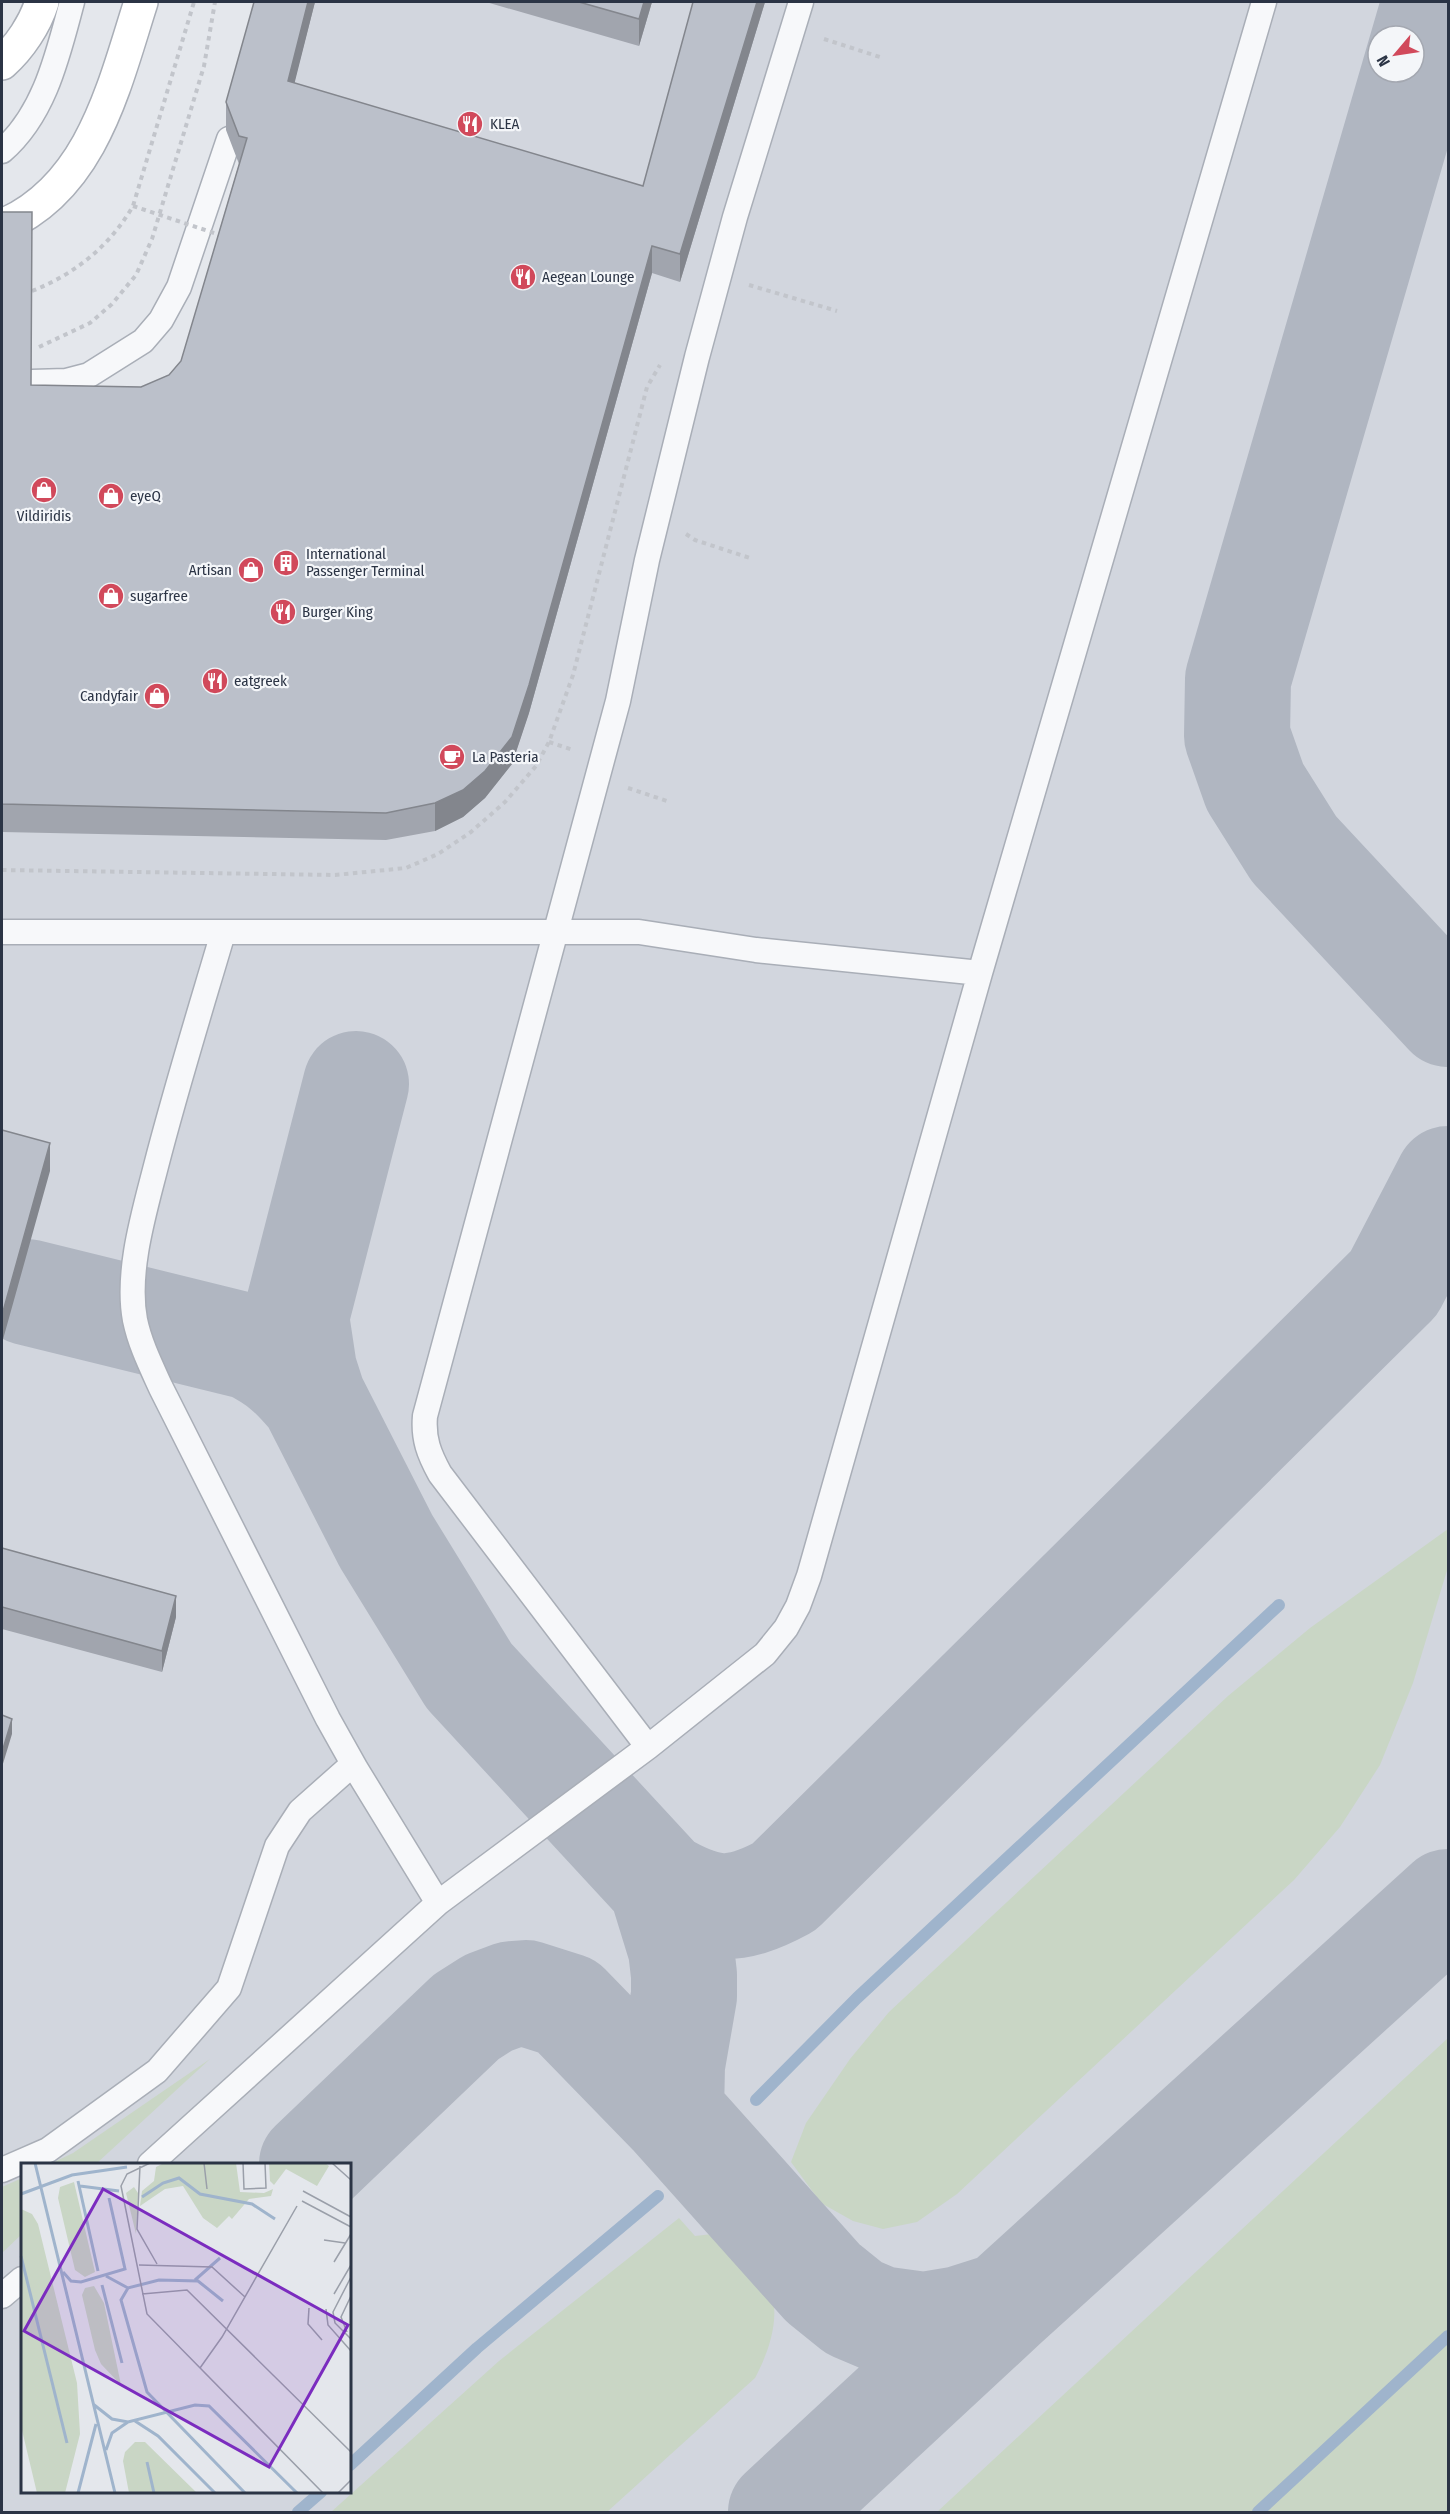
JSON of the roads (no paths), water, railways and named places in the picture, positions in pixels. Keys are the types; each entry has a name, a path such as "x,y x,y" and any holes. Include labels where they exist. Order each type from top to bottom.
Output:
{"street":[{"path":"2,63 24,38 42,2"},
{"path":"2,226 35,207 56,189 84,154 107,108 141,2"}],"lane":[{"path":"2,151 15,140 38,106 58,54 72,2"},
{"path":"648,1747 440,1474 428,1450 424,1434 425,1416 618,701 647,560 697,357 801,2"},
{"path":"151,2163 438,1903 648,1747 765,1654 786,1629 798,1606 809,1576 980,974 1264,2"},
{"path":"32,382 66,381 89,375 143,341 161,320 179,287 229,139"},
{"path":"2,932 639,932 756,950 980,974"},
{"path":"223,933 168,1120 143,1216 134,1264 135,1318 144,1350 161,1388 284,1635 353,1764 438,1903"},
{"path":"2,2170 48,2150 157,2071 230,1988 277,1846 300,1811 353,1764"},
{"path":"2,2296 21,2280"}],"waterway":[{"path":"756,2100 857,1998 1279,1605"},
{"path":"351,2464 477,2348 658,2196"},
{"path":"1258,2512 1448,2336"},
{"path":"298,2512 320,2493"}],"place":[{"name":"KLEA","path":"470,124"},
{"name":"Aegean Lounge","path":"523,277"},
{"name":"Vildiridis","path":"44,490"},
{"name":"eyeQ","path":"111,496"},
{"name":"International Passenger Terminal","path":"286,563"},
{"name":"Artisan","path":"251,570"},
{"name":"sugarfree","path":"111,596"},
{"name":"Burger King","path":"283,612"},
{"name":"eatgreek","path":"215,681"},
{"name":"Candyfair","path":"157,696"},
{"name":"La Pasteria","path":"452,757"}]}
